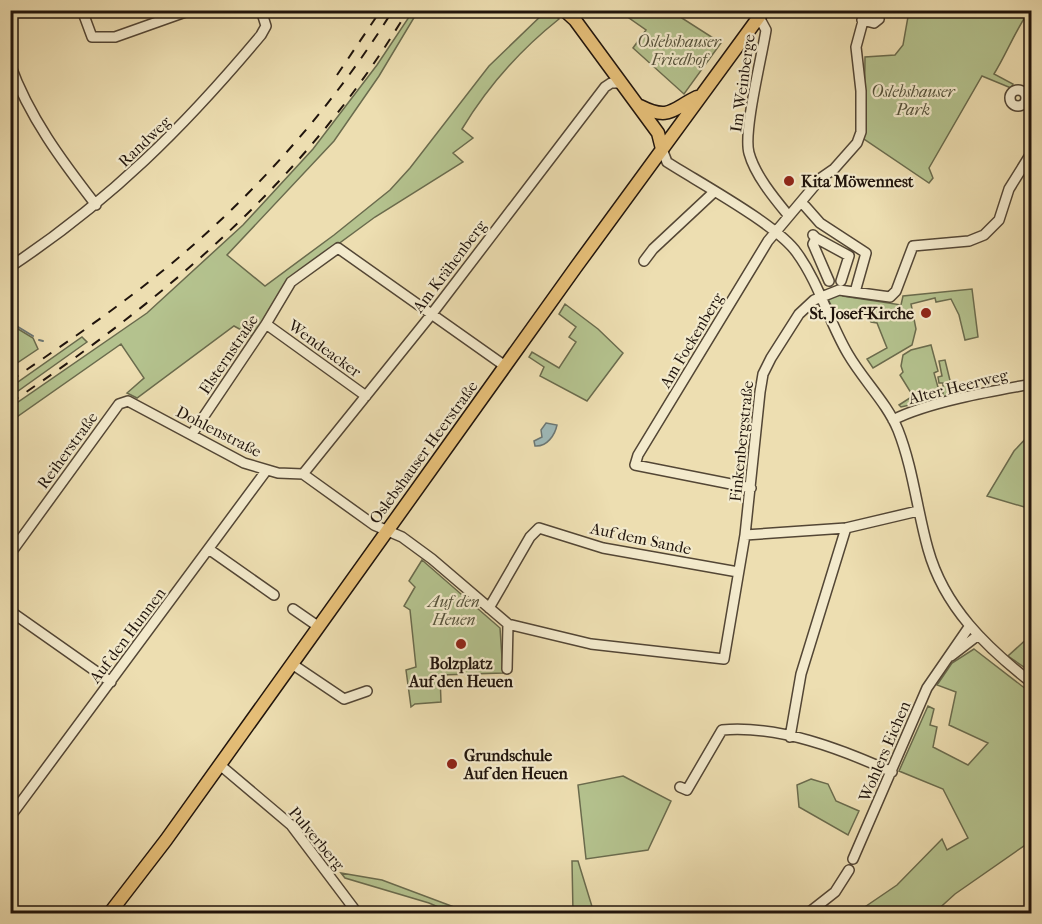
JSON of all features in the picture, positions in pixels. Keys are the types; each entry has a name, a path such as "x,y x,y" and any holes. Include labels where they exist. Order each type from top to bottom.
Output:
{"main road":[{"path":"564,10 574,15 620,83 638,104 658,133 662,149"},
{"name":"Oslebshauser Heerstraße","path":"109,914 220,765 505,366 762,14"},
{"path":"638,104 657,113 665,114 673,113 696,97 702,97"}],"street":[{"path":"82,10 92,37 115,37 191,10"},
{"name":"Randweg","path":"10,267 96,205 139,168 236,64 266,26 261,10"},
{"path":"864,15 874,23 879,19 874,10"},
{"name":"Im Weinberge","path":"762,14 766,30 749,125 748,152 759,174 788,215"},
{"name":"Am Fockenberg","path":"751,488 635,465 638,455 775,232 821,178 834,169 859,138 861,91 856,47 864,15"},
{"path":"10,64 46,136 96,205"},
{"name":"Am Krähenberg","path":"303,474 431,315 605,87 611,83 620,83"},
{"path":"662,149 667,162 775,232 796,250 860,375 893,420 902,443 928,552 939,577 969,627 1032,683"},
{"path":"820,297 823,287 829,281 841,280 890,297 896,291 913,246 969,241 984,235 999,220 1009,189 1032,152"},
{"path":"644,261 653,249 714,192"},
{"path":"805,206 820,223 866,253 856,287"},
{"path":"829,281 813,244 814,236 849,256 841,280"},
{"name":"Elsternstraße","path":"192,434 296,278 338,248 431,315"},
{"path":"808,270 822,263"},
{"path":"820,297 856,287"},
{"name":"Finkenbergstraße","path":"508,624 591,644 724,659 745,535 763,374 799,314 820,297"},
{"path":"431,315 505,366"},
{"name":"Wendeacker","path":"266,324 366,396"},
{"name":"Alter Heerweg","path":"893,420 904,414 1032,384"},
{"name":"Dohlenstraße","path":"132,403 244,463 266,471 303,474"},
{"name":"Reiherstraße","path":"10,554 119,404 132,403"},
{"name":"Auf den Hunnen","path":"10,817 210,550 266,471"},
{"path":"303,474 366,519 402,537 432,559 508,624 507,669"},
{"path":"745,535 846,528 918,511"},
{"name":"Auf dem Sande","path":"489,608 534,531 539,528 603,548 738,572"},
{"path":"790,737 801,674 846,528"},
{"path":"210,550 274,595"},
{"path":"293,609 319,627"},
{"path":"10,611 111,682"},
{"name":"Wohlers Eichen","path":"853,859 927,688 969,627"},
{"name":"Wohlers Eichen","path":"949,657 977,636"},
{"path":"292,664 344,699 367,691"},
{"path":"680,787 687,790 722,730 737,728 790,737 848,753 892,772"},
{"name":"Pulverberg","path":"220,765 291,825 358,914"},
{"path":"807,914 835,892 849,870"}],"green space":[{"path":"413,11 418,11 379,76 334,141 227,255 265,286 390,190 410,168 489,66 546,11 552,11 559,19 531,43 506,70 472,113 462,129 473,138 453,153 463,162 375,217 292,278 254,337 234,326 137,398 127,393 144,378 121,344 11,421 11,407 147,313 243,225 313,149 377,65"},
{"name":"Oslebshauser Friedhof","path":"619,11 671,11 721,43 684,94 633,48 646,30"},
{"name":"Oslebshauser Park","path":"909,11 1029,11 994,74 1013,84 1011,88 982,76 929,168 933,178 929,183 864,139 865,57 895,55 903,45"},
{"path":"972,289 978,337 965,340 959,315 951,299 936,302 935,298 911,304 916,329 912,345 873,368 867,359 887,348 877,323 871,322 863,308 838,319 828,299 843,293 843,296 901,305 903,296"},
{"path":"565,304 598,329 623,353 587,401 540,376 544,367 529,357 532,352 559,368 576,342 569,337 576,327 559,314"},
{"path":"10,324 33,338 38,349 11,367"},
{"path":"82,337 87,342 11,396 11,387"},
{"path":"931,345 938,371 934,373 941,398 901,407 899,405 913,396 900,375 903,372 901,366 903,355 911,350"},
{"path":"945,360 954,397 943,399 943,383 939,383 938,377 942,376 939,361"},
{"path":"1031,433 1031,509 987,496 1014,451"},
{"name":"Auf den Heuen","path":"422,560 500,628 503,673 440,675 441,702 415,704 411,707 406,670 416,667 410,610 404,606 415,587 409,581"},
{"path":"1031,635 1031,672 1008,656"},
{"path":"974,649 1031,693 1031,841 955,894 934,913 856,913 897,885 942,839 947,850 968,838 943,789 899,771 928,706 934,709 930,725 937,727 933,747 968,765 988,743 949,725 956,692 937,685 952,663"},
{"path":"623,776 671,801 648,850 586,859 578,785"},
{"path":"811,779 828,784 836,801 859,811 848,835 799,807 797,785"},
{"path":"572,861 578,861 594,913 573,913"},
{"path":"341,873 382,880 470,913 452,913 429,903 345,878"}],"water":[{"path":"546,423 557,425 554,433 543,445 535,446 534,441 542,437 541,430"}],"waterway":[{"path":"10,322 33,336"},
{"path":"39,340 43,341"}],"railway":[{"path":"337,75 381,10"},
{"path":"10,381 146,284 229,212 290,149 318,116 370,46 393,10"},
{"path":"10,403 125,320 180,276 232,229 280,180 326,127 369,70 408,10"}],"place":[{"name":"Kita Möwennest","path":"789,181"},
{"name":"St. Josef-Kirche","path":"926,313"},
{"name":"Bolzplatz Auf den Heuen","path":"461,644"},
{"name":"Grundschule Auf den Heuen","path":"452,764"}]}
